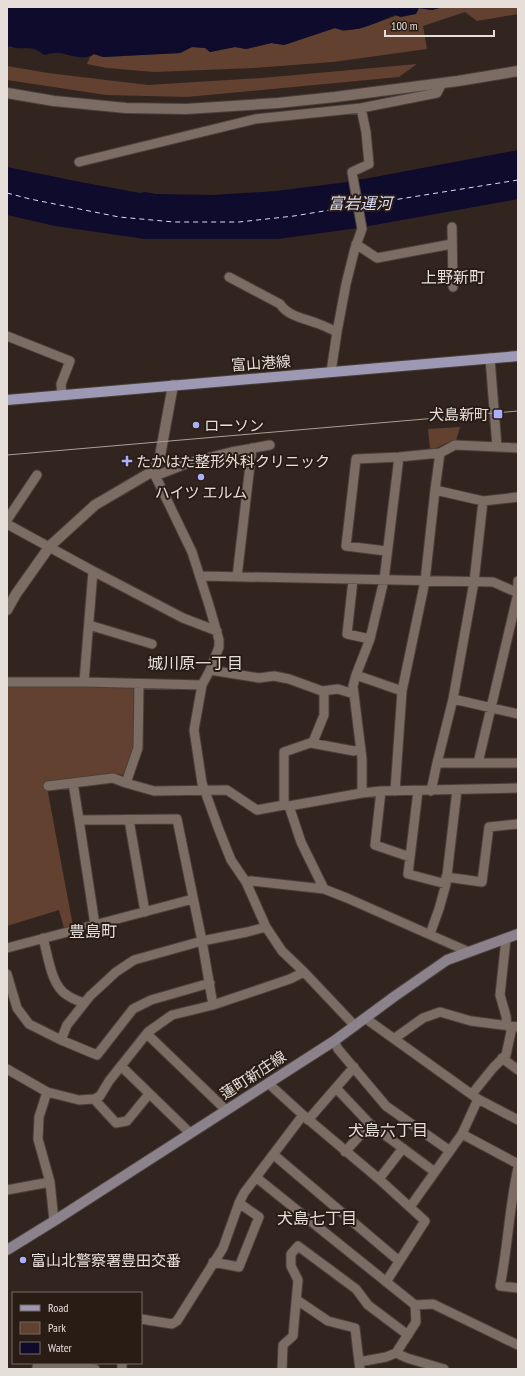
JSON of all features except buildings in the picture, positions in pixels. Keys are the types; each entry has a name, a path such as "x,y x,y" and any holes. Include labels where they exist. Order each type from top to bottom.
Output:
{"main road":[{"name":"富山港線","path":"7,400 518,356"},
{"name":"蓮町新庄線","path":"7,1250 334,1041 447,960 518,934"}],"street":[{"path":"7,93 54,101 119,107 186,109 285,102 442,83 518,71"},
{"path":"79,162 255,119 361,108 437,93 442,83"},
{"path":"331,372 346,284 356,244 362,229 352,176 352,172 369,164 366,132 361,108"},
{"path":"452,227 453,288"},
{"path":"356,244 377,258 452,244"},
{"path":"229,277 280,304 284,310 304,320 315,322 337,332"},
{"path":"7,336 70,361 61,384 62,395"},
{"path":"490,358 497,447"},
{"path":"173,385 160,456 154,474 192,552 217,631 219,647 202,685 194,730 202,783 231,860 246,882 266,927 282,951 304,972 354,1026"},
{"path":"7,610 24,581 50,546 99,502 154,474 191,462 231,452 270,445"},
{"path":"386,552 346,546 356,459 440,453 455,445 518,448"},
{"path":"237,577 252,448"},
{"path":"395,791 402,691 425,581 440,453"},
{"path":"362,793 360,749 353,686 370,639 384,580 386,552 399,457"},
{"path":"7,520 37,475"},
{"path":"435,490 483,501 518,497"},
{"path":"431,790 453,699 474,582 483,501"},
{"path":"7,524 183,618 217,631"},
{"path":"84,682 93,571"},
{"path":"200,576 493,582 518,593"},
{"path":"353,580 347,634 370,639"},
{"path":"478,763 518,593 518,580"},
{"path":"89,625 152,644"},
{"path":"210,670 259,678 274,676 289,679 322,691 338,689 354,694"},
{"path":"356,675 402,691"},
{"path":"7,682 202,685"},
{"path":"126,783 138,748 139,684"},
{"path":"311,743 313,742 324,715 324,694 322,691"},
{"path":"453,699 518,714"},
{"path":"324,889 301,842 286,805 284,752 311,743 354,751 360,749"},
{"path":"437,763 518,763"},
{"path":"48,786 113,778 154,791 226,790 257,810 381,791 518,788"},
{"path":"73,783 95,925"},
{"path":"430,934 439,909 446,880 457,790"},
{"path":"381,791 375,845 410,857"},
{"path":"418,791 408,874 446,880 482,882 489,827 518,824"},
{"path":"79,820 178,819 213,1005"},
{"path":"129,820 145,912"},
{"path":"246,882 251,881 324,889 469,952"},
{"path":"7,948 193,899"},
{"path":"61,1040 67,1025 90,996 116,972 134,960 202,941 266,927"},
{"path":"43,938 58,988 67,996 84,1003"},
{"path":"410,1207 462,1134 475,1097 493,1068 506,1055 512,1027 506,1016 500,994 506,939"},
{"path":"7,1068 47,1092 79,1100 94,1099 100,1096 109,1081 146,1034 172,1015 213,1005 290,979 304,972"},
{"path":"7,974 17,1008 29,1024 61,1040 97,1055 134,1009 151,1000 210,983"},
{"path":"395,1038 423,1018 440,1012 471,1021 512,1027"},
{"path":"365,1018 395,1038 475,1097 518,1120"},
{"path":"146,1034 226,1110"},
{"path":"334,1041 338,1049 386,1106 450,1150"},
{"path":"502,1058 518,1070"},
{"path":"121,1066 190,1133"},
{"path":"142,1319 172,1324 177,1321 223,1248 239,1202 274,1155 305,1118 336,1088 354,1067"},
{"path":"268,1083 305,1118 379,1179 425,1221 386,1282"},
{"path":"336,1088 370,1124 435,1172"},
{"path":"47,1092 39,1117 38,1139 50,1182 54,1221"},
{"path":"94,1099 116,1123 127,1120 150,1094"},
{"path":"345,1152 370,1124"},
{"path":"462,1134 518,1164"},
{"path":"379,1179 403,1148"},
{"path":"274,1155 399,1261"},
{"path":"518,1168 506,1258 500,1286 518,1288"},
{"path":"257,1178 415,1305 434,1304 518,1345"},
{"path":"7,1190 50,1182"},
{"path":"213,1262 239,1267 259,1216 239,1202"},
{"path":"282,1369 283,1345 293,1336 297,1300 298,1280 291,1266 290,1254 298,1246 356,1289 368,1305 408,1335"},
{"path":"297,1300 328,1321 355,1328 360,1366 396,1353 416,1322 415,1305"},
{"path":"396,1353 407,1358 444,1369"},
{"path":"37,1369 37,1367 42,1364 95,1369"}],"green space":[{"path":"443,7 518,7 518,14 477,21 465,12 423,26 427,49 333,62 254,68 154,72 107,68 87,64 90,57 94,54 104,57 180,53 192,47 205,48 210,52 235,47 246,49 272,43 284,45 335,28 343,31 362,28 418,8 432,10"},
{"path":"417,64 399,77 187,97 106,95 7,80 7,66 48,73 148,85 262,78"},
{"path":"460,427 456,441 430,449 428,429"},
{"path":"7,685 133,688 135,690 135,746 125,775 114,774 46,782 73,926 64,928 59,910 7,926"}],"water":[{"path":"7,7 443,7 432,10 419,8 416,14 401,17 395,15 358,29 342,30 335,28 284,45 271,43 246,49 235,47 210,52 205,48 192,47 180,53 103,57 94,54 82,57 58,53 44,55 31,48 15,48 10,46 7,48"},
{"name":"富岩運河","path":"518,150 518,199 358,228 278,239 145,239 55,226 7,215 7,167 140,193 212,195 276,191 347,182 350,179 364,179"}],"ferry route":[{"path":"362,205 518,180"},
{"path":"7,193 119,217 174,222 239,222 294,216 354,206"}],"tram line":[{"path":"7,455 518,411"}],"place":[{"name":"犬島新町","path":"498,414"},
{"name":"ローソン","path":"196,425"},
{"name":"たかはた整形外科クリニック","path":"127,461"},
{"name":"ハイツ エルム","path":"201,477"},
{"name":"富山北警察署豊田交番","path":"23,1260"}],"district":[{"name":"上野新町","path":"453,277"},
{"name":"城川原一丁目","path":"195,663"},
{"name":"豊島町","path":"93,931"},
{"name":"犬島六丁目","path":"388,1130"},
{"name":"犬島七丁目","path":"317,1218"}]}
